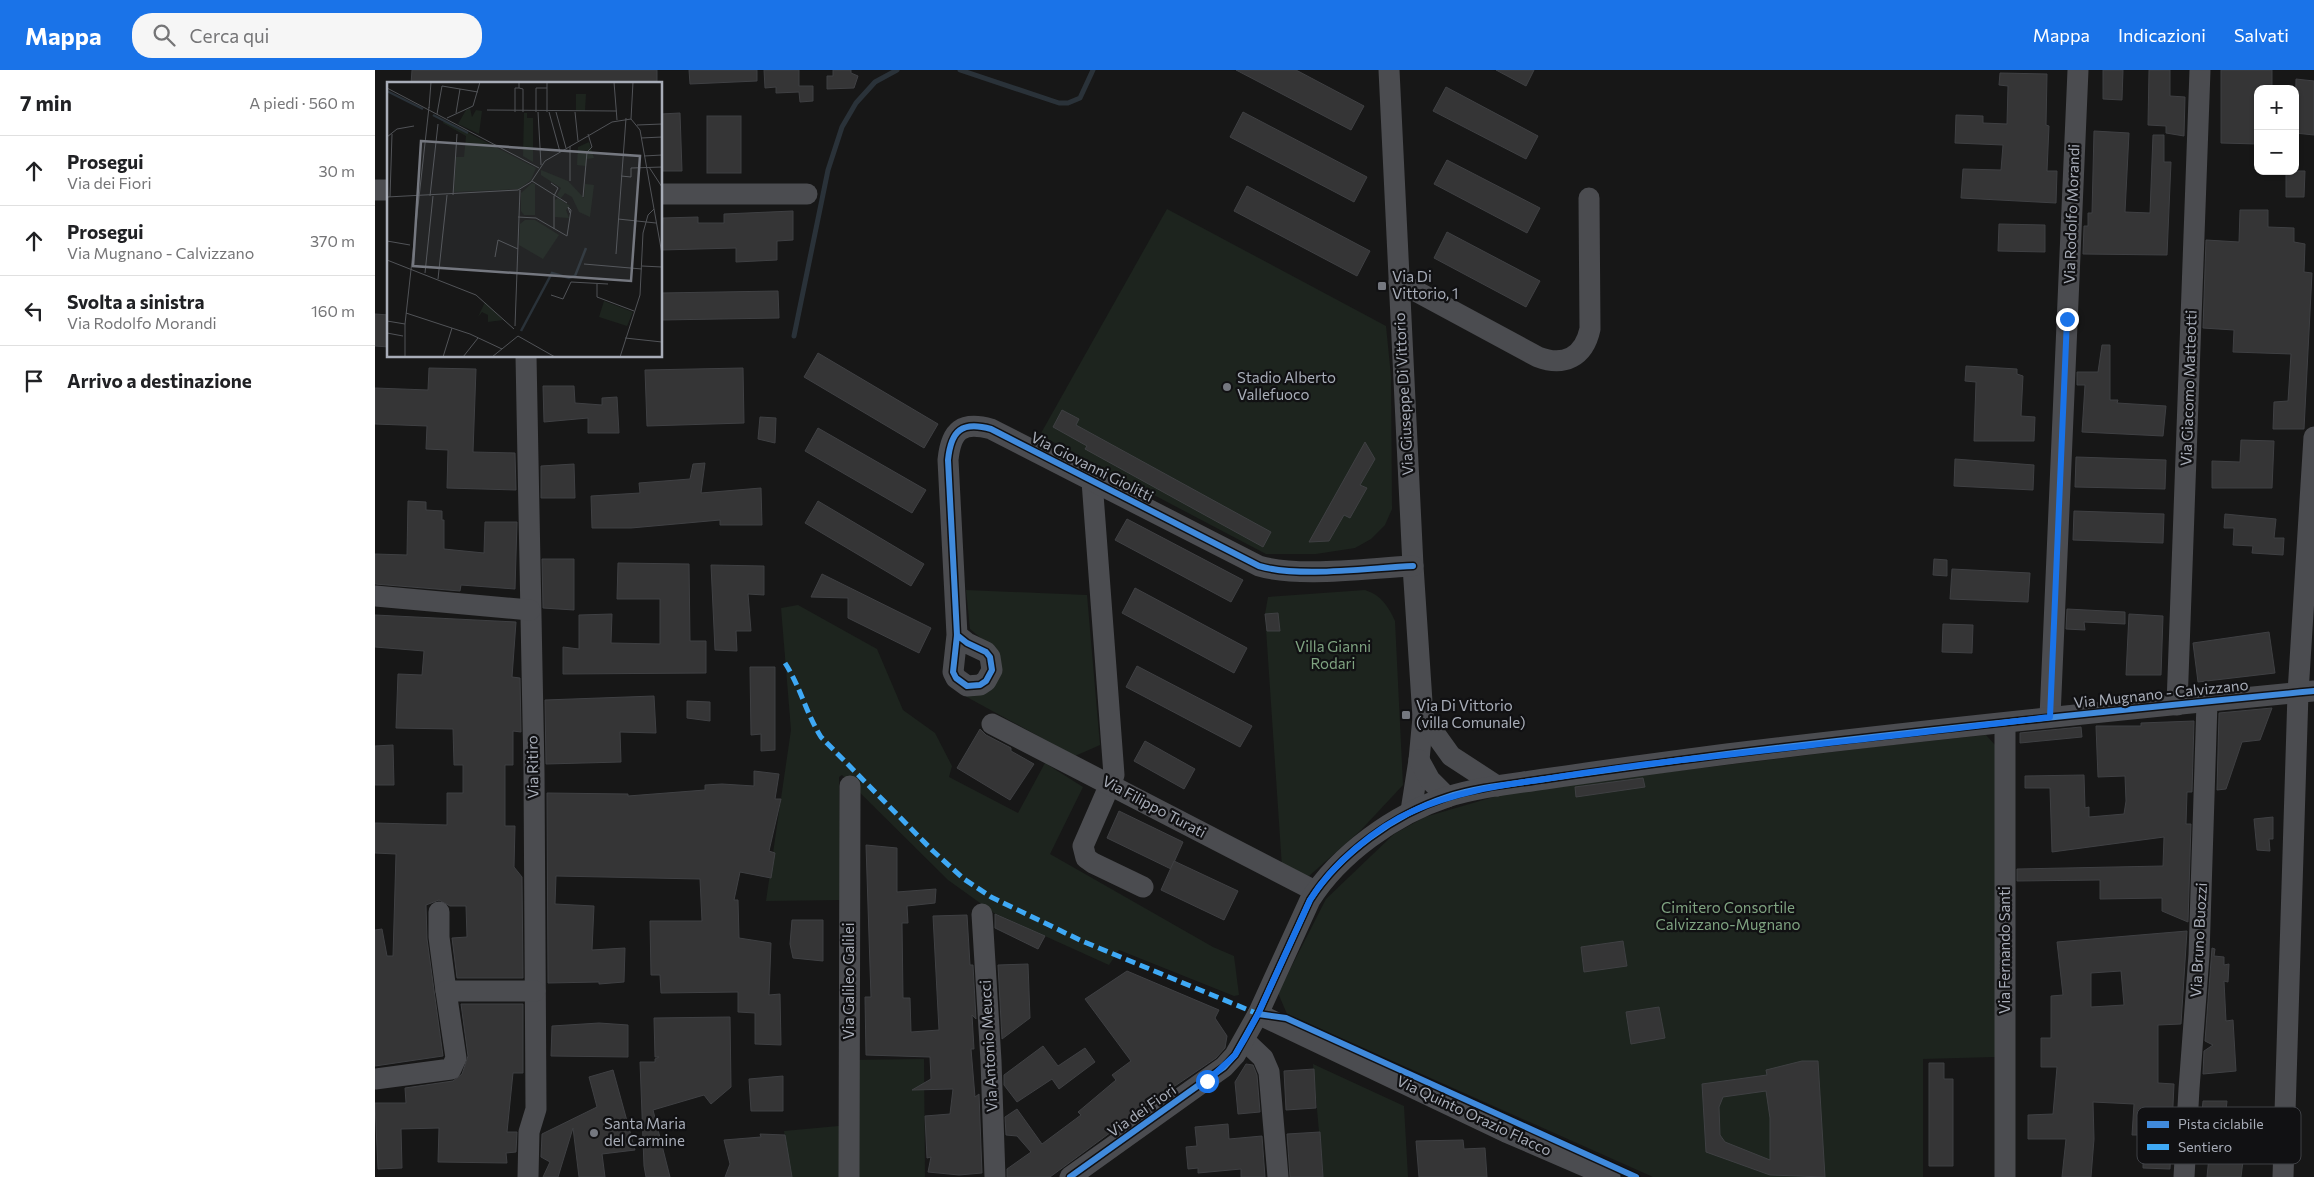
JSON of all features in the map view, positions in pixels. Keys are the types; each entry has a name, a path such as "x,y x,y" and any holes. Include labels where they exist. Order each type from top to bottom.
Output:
{"street":[{"name":"Via Giuseppe Di Vittorio","path":"1389,70 1413,566 1423,717 1411,811"},
{"name":"Via Rodolfo Morandi","path":"2050,717 2078,70"},
{"name":"Via Giacomo Matteotti","path":"2177,705 2199,70"},
{"path":"663,194 807,194"},
{"path":"1399,282 1537,357 1549,362 1560,361 1573,356 1582,350 1588,340 1590,329 1589,198"},
{"name":"Via Ritiro","path":"527,358 536,1108 529,1132 528,1177"},
{"name":"Via Giovanni Giolitti","path":"957,635 948,460 952,436 966,427 981,426 991,429 1243,560 1272,570 1304,572 1413,566"},
{"path":"2286,1107 2306,692 2314,437"},
{"name":"Via Giovanni Giolitti","path":"1093,481 1114,766 1111,784 1084,841 1084,853 1093,863 1143,887"},
{"path":"375,596 530,610"},
{"name":"Via Mugnano - Calvizzano","path":"1258,1014 1315,891 1326,876 1372,836 1411,811 1447,797 1497,786 1748,752 2050,717 2306,692"},
{"name":"Via Bruno Buozzi","path":"2188,1107 2199,955 2207,702"},
{"path":"1423,717 1451,756 1497,786"},
{"name":"Via Fernando Santi","path":"2005,723 2005,1177"},
{"name":"Via Filippo Turati","path":"992,724 1315,891"},
{"path":"1447,797 1451,756"},
{"path":"1419,760 1430,780 1447,797"},
{"name":"Via Galileo Galilei","path":"849,1177 850,786"},
{"path":"375,1079 451,1069 456,1058 439,937 439,912"},
{"name":"Via Antonio Meucci","path":"982,914 991,1061 995,1177"},
{"path":"446,991 535,991"},
{"name":"Via dei Fiori","path":"1083,1173 1207,1081 1235,1055 1258,1014"},
{"name":"Via Quinto Orazio Flacco","path":"1258,1014 1507,1132 1610,1177"},
{"path":"1244,1040 1263,1058 1269,1072 1278,1177"},
{"name":"Via Bruno Buozzi","path":"2184,1177 2185,1164"},
{"path":"2283,1177 2284,1164"}],"green space":[{"name":"Stadio Alberto Vallefuoco","path":"1167,209 1386,326 1391,376 1392,509 1385,525 1371,539 1355,548 1316,554 1266,554 1040,435"},
{"path":"966,590 1087,595 1100,745 1075,756 965,696 981,691 995,650 970,629"},
{"name":"Villa Gianni Rodari","path":"1365,590 1371,592 1383,602 1395,621 1403,785 1361,830 1309,876 1282,867 1265,614 1268,597"},
{"path":"798,605 877,649 903,710 935,733 952,766 949,777 1018,813 1045,763 1083,787 1050,854 1213,947 1234,956 1239,995 1234,996 1119,950 1109,965 994,913 948,880 842,775 839,777 841,900 766,901 791,730 781,608"},
{"name":"Cimitero Consortile Calvizzano-Mugnano","path":"1986,735 1996,746 1995,1057 1923,1059 1923,1177 1653,1177 1287,1014 1278,993 1326,899 1394,834 1425,817 1514,791"},
{"path":"924,1059 925,1177 790,1177 784,1131 849,1125 849,1060"},
{"path":"1313,1064 1404,1106 1408,1177 1323,1177"}],"building":[{"path":"412,70 657,70 657,82 411,82"},
{"path":"689,70 757,70 757,81 690,84"},
{"path":"764,70 799,70 799,86 813,86 813,101 800,102 799,92 776,93 776,87 765,88"},
{"path":"833,70 851,70 851,73 858,76 854,88 827,89 827,76 833,76"},
{"path":"1236,70 1296,70 1364,106 1351,130"},
{"path":"1496,70 1534,70 1526,86"},
{"path":"2103,70 2123,70 2122,100 2103,99"},
{"path":"2149,70 2170,70 2170,96 2185,97 2184,136 2166,133 2166,126 2148,125"},
{"path":"2221,70 2272,70 2272,85 2254,85 2254,144 2221,143"},
{"path":"2000,73 2047,74 2046,125 2049,126 2047,171 2057,171 2056,203 1961,198 1963,169 2001,170 2003,145 1955,143 1956,115 1983,116 1983,123 2007,124 2008,86 1999,85"},
{"path":"2296,79 2314,81 2314,135 2299,133 2299,85 2296,85"},
{"path":"1446,87 1538,136 1526,159 1433,111"},
{"path":"1243,112 1367,177 1354,202 1230,137"},
{"path":"680,113 682,171 663,171 663,114"},
{"path":"707,116 741,116 741,173 707,173"},
{"path":"2094,131 2129,133 2125,212 2150,213 2153,135 2164,135 2164,162 2171,162 2167,255 2083,254 2084,226 2088,226 2088,213 2092,213"},
{"path":"1447,160 1540,208 1527,233 1434,184"},
{"path":"2299,171 2305,171 2304,197 2286,197 2286,175 2299,175"},
{"path":"1247,186 1370,251 1357,276 1234,211"},
{"path":"2240,210 2268,210 2268,227 2294,228 2294,242 2305,244 2304,272 2312,273 2304,429 2273,429 2274,402 2288,401 2291,354 2233,352 2234,330 2203,328 2206,240 2239,242"},
{"path":"793,211 793,240 777,241 777,260 736,262 736,248 663,250 663,218 698,217 698,223 724,223 724,214"},
{"path":"1999,224 2045,225 2045,252 1998,251"},
{"path":"1447,232 1540,281 1526,307 1434,258"},
{"path":"778,291 779,318 663,320 663,293"},
{"path":"375,314 387,315 387,347 375,346"},
{"path":"2102,345 2110,345 2110,400 2118,400 2117,403 2166,406 2163,436 2082,432 2085,385 2077,385 2077,372 2098,372"},
{"path":"818,353 938,424 924,448 804,377"},
{"path":"1966,366 2017,369 2017,374 2023,376 2021,416 2035,417 2034,441 1974,441 1976,382 1965,381"},
{"path":"429,368 476,369 473,452 515,453 516,490 447,488 448,450 426,449 427,426 375,424 375,388 428,390"},
{"path":"743,368 744,423 647,426 645,370"},
{"path":"543,386 574,386 575,403 602,405 602,398 617,397 619,433 588,433 588,418 544,422"},
{"path":"1062,410 1079,419 1076,425 1271,532 1263,547 1085,449 1087,446 1053,427"},
{"path":"760,417 776,418 775,443 758,439"},
{"path":"818,428 926,490 912,513 805,451"},
{"path":"2241,440 2274,441 2272,488 2212,488 2212,461 2240,462"},
{"path":"1365,442 1375,459 1360,485 1367,488 1350,518 1344,515 1329,541 1309,542"},
{"path":"2076,457 2166,460 2165,489 2075,487"},
{"path":"1955,459 2034,465 2033,490 1954,486"},
{"path":"705,463 701,493 761,488 762,525 720,525 720,520 631,528 592,528 591,496 640,493 639,483 690,479 693,464"},
{"path":"574,464 575,498 541,498 541,466"},
{"path":"408,501 426,502 426,510 442,511 442,520 444,520 444,549 484,553 485,522 517,522 515,589 461,585 460,591 375,584 375,554 407,555"},
{"path":"818,501 924,564 911,586 805,523"},
{"path":"2074,511 2164,514 2163,543 2073,540"},
{"path":"2225,514 2276,519 2274,538 2284,538 2283,555 2252,553 2253,546 2233,545 2234,528 2224,528"},
{"path":"1127,519 1243,580 1231,602 1115,540"},
{"path":"542,559 574,559 574,610 543,608"},
{"path":"1934,559 1947,560 1947,576 1933,575"},
{"path":"618,563 689,564 690,641 706,641 706,673 563,674 563,647 579,649 579,615 612,614 611,643 660,644 660,599 617,599"},
{"path":"711,565 764,566 764,595 748,594 751,631 736,631 737,651 715,650"},
{"path":"1952,569 2030,573 2028,602 1950,599"},
{"path":"822,574 931,628 919,653 848,618 848,598 811,597"},
{"path":"1135,588 1247,648 1234,673 1122,613"},
{"path":"2067,609 2125,612 2125,624 2084,622 2085,630 2066,629"},
{"path":"1278,613 1280,631 1267,631 1265,614"},
{"path":"2129,614 2163,616 2161,675 2126,675"},
{"path":"375,615 516,622 512,677 520,678 521,732 513,731 513,765 505,765 505,826 515,826 514,867 522,877 523,978 457,978 452,938 467,937 466,906 450,906 439,900 426,905 427,939 443,1056 375,1066 375,930 382,929 387,956 393,956 396,854 375,853 375,823 447,825 447,793 463,793 463,765 454,765 453,729 396,728 398,674 422,675 424,651 375,647"},
{"path":"1943,624 1973,625 1972,653 1942,652"},
{"path":"2269,632 2275,673 2198,682 2193,643"},
{"path":"1137,666 1252,726 1240,747 1126,687"},
{"path":"750,667 775,667 775,750 761,751 761,734 751,735"},
{"path":"654,696 656,733 620,732 621,762 546,764 545,700"},
{"path":"687,701 710,702 710,721 687,718"},
{"path":"2272,708 2260,740 2242,742 2226,789 2217,790 2219,713"},
{"path":"2194,721 2192,792 2187,792 2186,824 2191,824 2188,922 2162,911 2162,898 2100,899 2100,880 2017,881 2017,869 2163,866 2164,837 2052,852 2050,788 2025,788 2025,776 2084,775 2085,808 2089,807 2089,817 2124,814 2126,801 2125,776 2098,777 2096,726 2141,726 2141,723"},
{"path":"2081,727 2082,737 2020,743 2020,733"},
{"path":"980,729 986,735 1011,748 1011,751 1034,764 1010,800 957,768"},
{"path":"1145,741 1195,769 1184,789 1134,761"},
{"path":"393,745 394,785 375,785 375,746"},
{"path":"754,771 779,774 775,799 781,799 769,851 775,853 771,878 740,872 734,900 738,900 739,938 771,943 769,995 780,994 781,1045 755,1044 755,1013 738,1012 738,992 661,993 660,975 651,975 650,921 702,921 700,879 556,876 555,904 594,906 592,950 625,948 624,982 599,984 599,982 548,983 547,793 628,794 628,796 705,790 705,785 754,786"},
{"path":"1643,778 1645,787 1576,797 1575,787"},
{"path":"1119,811 1183,842 1171,869 1107,838"},
{"path":"2273,817 2273,839 2269,839 2270,851 2257,850 2254,819"},
{"path":"866,845 897,848 897,892 936,889 935,903 907,906 908,923 902,923 903,998 910,998 911,1032 939,1030 933,916 967,915 970,965 973,965 976,1019 972,1015 974,1049 971,1049 975,1097 979,1094 982,1173 959,1175 928,1172 931,1157 927,1158 925,1116 950,1114 953,1089 912,1090 931,1079 930,1057 866,1055 865,997 871,997"},
{"path":"1174,861 1238,891 1224,920 1161,890"},
{"path":"995,914 1045,936 1038,949 995,928"},
{"path":"792,920 823,920 823,961 793,958 790,944"},
{"path":"2187,931 2181,1024 2158,1025 2158,1083 2174,1084 2173,1107 2137,1107 2137,1135 2132,1135 2134,1104 2093,1102 2094,1139 2091,1177 2062,1177 2066,1139 2028,1139 2028,1115 2053,1114 2057,1067 2041,1067 2041,1038 2051,1038 2051,996 2063,995 2057,942","holes":["2121,971 2124,1005 2091,1007 2091,973"]},
{"path":"1623,941 1627,966 1584,972 1581,947"},
{"path":"2212,948 2215,949 2214,956 2224,957 2224,965 2229,964 2228,982 2224,981 2226,1021 2233,1020 2236,1071 2203,1074 2204,1051 2213,1045 2205,1041"},
{"path":"1028,964 1030,1018 1002,1039 998,965"},
{"path":"1127,971 1219,1010 1215,1018 1227,1036 1225,1048 1216,1058 1125,1120 1050,1177 1007,1177 1007,1169 1031,1152 1017,1136 1006,1135 1005,1117 1017,1109 1042,1144 1081,1115 1078,1112 1116,1080 1112,1075 1131,1061 1085,999"},
{"path":"461,1004 523,1004 523,1073 513,1073 507,1132 517,1132 516,1152 506,1153 507,1163 438,1162 439,1128 401,1129 402,1168 378,1169 375,1103 406,1103 405,1088 453,1081 462,1074 468,1056"},
{"path":"1659,1007 1665,1038 1631,1044 1626,1012"},
{"path":"730,1017 731,1087 711,1104 704,1095 653,1110 670,1177 646,1177 640,1062 655,1062 655,1059 659,1057 655,1057 654,1018"},
{"path":"599,1023 628,1025 628,1057 551,1056 552,1026"},
{"path":"1043,1046 1058,1066 1085,1048 1095,1062 1059,1089 1052,1079 1017,1102 1004,1085 1004,1075"},
{"path":"1802,1061 1818,1061 1825,1177 1770,1175 1706,1152 1702,1084 1767,1075 1766,1070","holes":["1766,1091 1770,1118 1770,1160 1725,1142 1720,1135 1719,1107 1723,1097"]},
{"path":"1929,1063 1944,1063 1944,1079 1953,1079 1953,1166 1929,1166"},
{"path":"1246,1064 1253,1065 1257,1075 1260,1112 1238,1114 1235,1082"},
{"path":"1314,1069 1316,1108 1286,1110 1284,1071"},
{"path":"613,1070 635,1150 602,1154 605,1177 579,1177 573,1128 558,1177 543,1177 550,1162 541,1157 542,1134 597,1107 589,1077"},
{"path":"783,1076 783,1111 751,1111 749,1079"},
{"path":"2203,1101 2227,1101 2226,1107 2202,1107"},
{"path":"1228,1124 1229,1139 1262,1136 1265,1177 1241,1177 1241,1169 1198,1173 1198,1168 1188,1169 1186,1147 1197,1146 1195,1127"},
{"path":"1320,1132 1323,1177 1290,1177 1287,1134"},
{"path":"760,1134 785,1135 792,1177 725,1177 730,1164 724,1140 761,1137"},
{"path":"1463,1140 1464,1149 1485,1148 1487,1177 1419,1177 1416,1141"},
{"path":"2143,1164 2170,1164 2170,1169 2143,1168"},
{"path":"2208,1164 2243,1164 2241,1177 2207,1177"}],"waterway":[{"path":"794,336 828,170 842,127 856,103 875,82 897,70"},
{"path":"960,70 1059,103 1068,103 1080,98 1093,70"}],"marked path":[{"path":"785,663 821,737 933,851 964,879 991,897 1082,941 1258,1014"}],"cycle path":[{"path":"957,635 967,643 986,652 990,657 992,670 986,681 980,685 967,686 956,678 953,672 957,635 948,460 955,435 965,427 972,426 991,429 1259,566 1276,570 1314,572 1413,566"},
{"path":"1070,1177 1224,1067 1235,1055 1258,1014 1310,900 1322,883 1336,867 1370,838 1388,825 1427,804 1447,797 1495,786 1727,754 2314,691"},
{"path":"1258,1014 1286,1018 1636,1177"}],"place":[{"name":"Via Di Vittorio, 1","path":"1382,286"},
{"name":"Stadio Alberto Vallefuoco","path":"1227,387"},
{"name":"Via Di Vittorio (villa Comunale)","path":"1406,715"},
{"name":"Santa Maria del Carmine","path":"594,1133"}],"route":[{"path":"1207,1081 1235,1055 1244,1040 1258,1014 1310,900 1326,876 1372,836 1411,811 1447,797 1473,790 1605,770 1848,739 2050,717 2067,319"}]}
